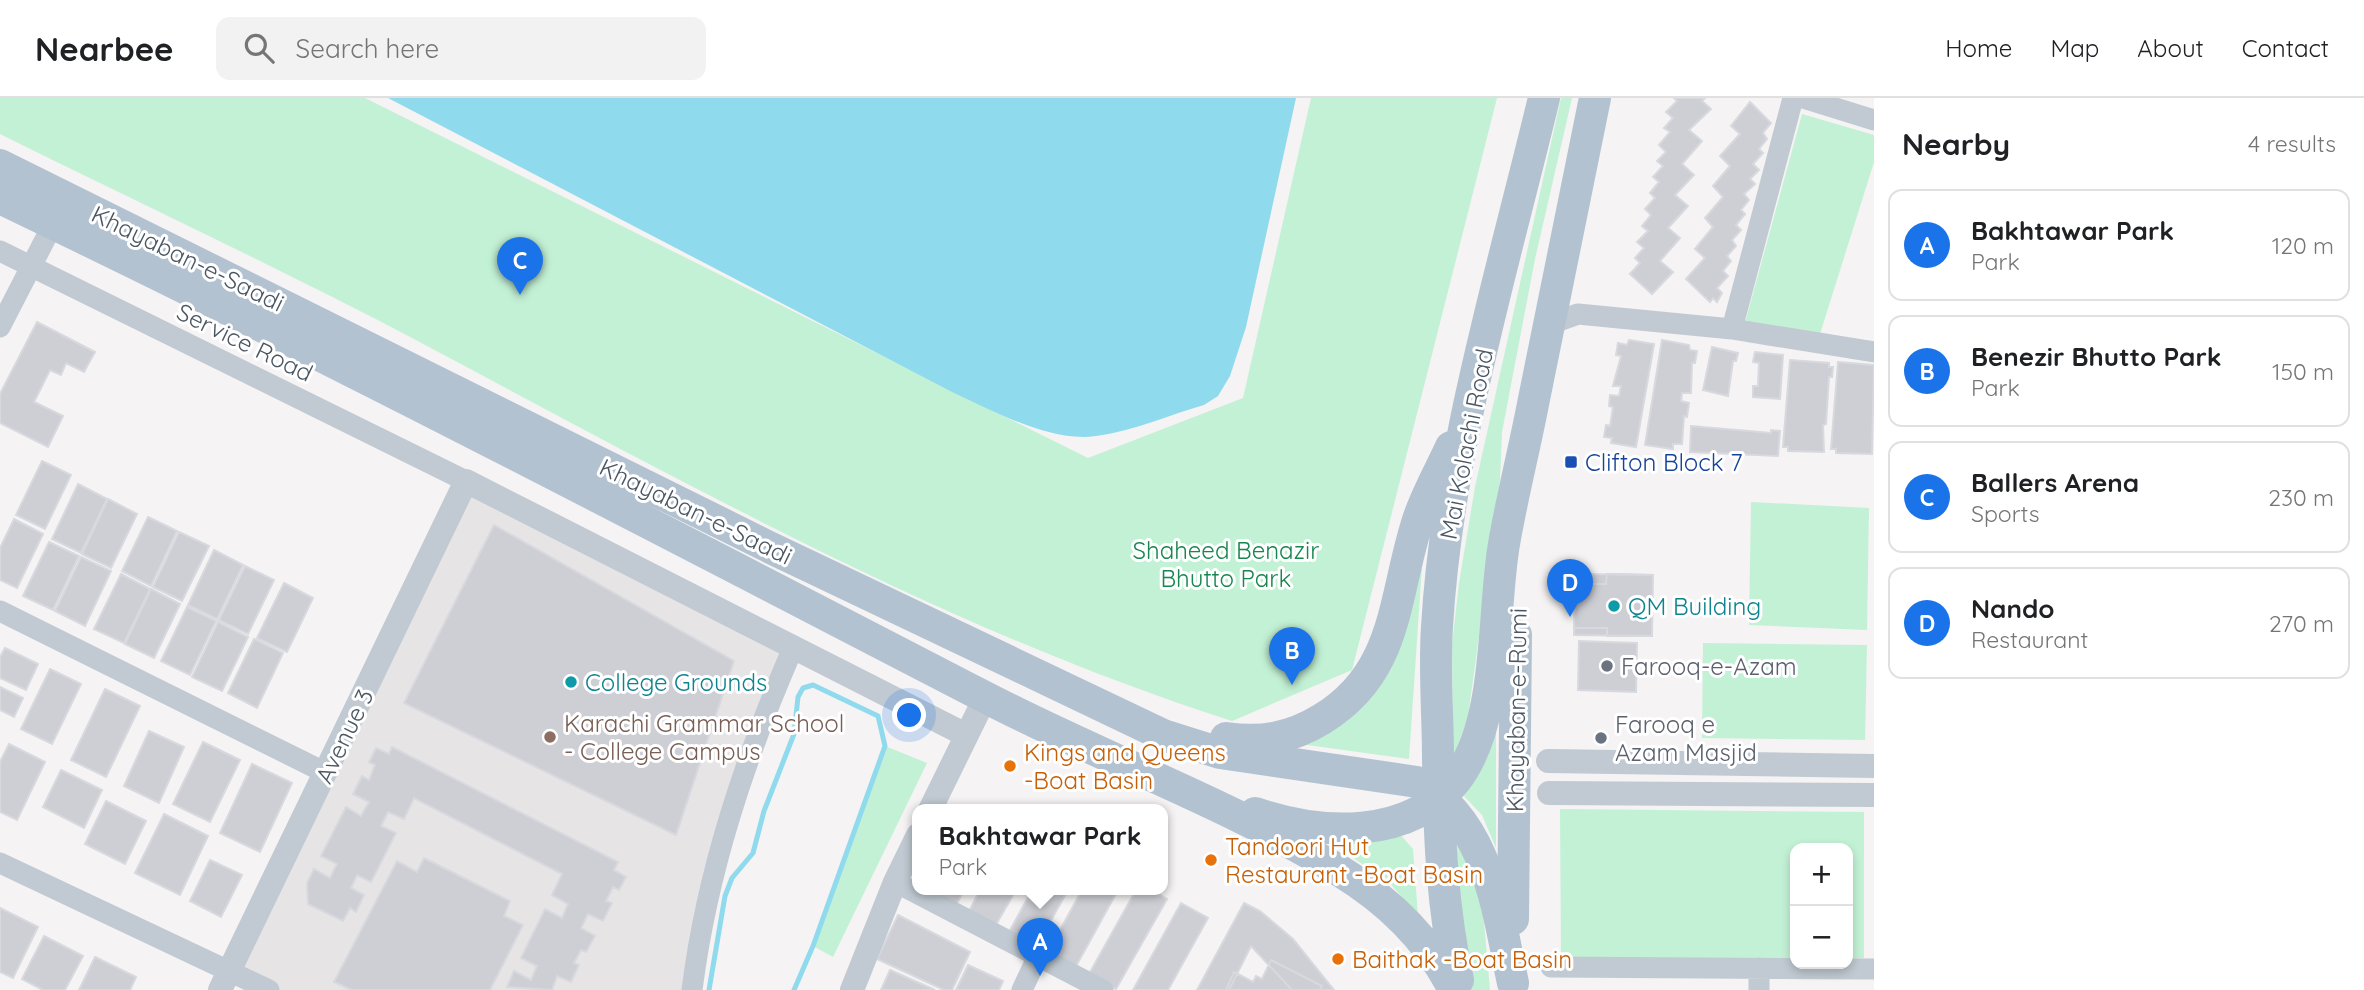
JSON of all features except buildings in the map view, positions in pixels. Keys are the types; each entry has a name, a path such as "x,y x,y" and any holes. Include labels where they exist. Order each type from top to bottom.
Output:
{"main road":[{"name":"Mai Kolachi Road","path":"1428,789 1437,627 1447,540 1469,410 1544,98"},
{"path":"1172,785 1267,817 1339,829 1392,822 1415,815 1428,789 1455,782 1479,730 1496,643 1504,546 1595,98"},
{"name":"Khayaban-e-Saadi","path":"0,165 769,547 1163,735 1220,753 1428,789"},
{"name":"Khayaban-e-Saadi","path":"0,198 489,440 985,698 1172,785"},
{"path":"1125,718 1247,741 1286,738 1343,706 1369,679 1387,643 1418,518 1469,410"},
{"name":"Khayaban-e-Rumi","path":"1513,986 1513,675 1528,431"},
{"path":"1172,785 1331,866 1382,900 1414,928 1440,962 1454,990"},
{"path":"1428,789 1461,819 1491,877 1513,986"},
{"path":"1428,789 1447,930 1460,990"}],"street":[{"path":"1732,329 1793,98"},
{"path":"1803,98 1874,120"},
{"path":"0,327 53,224"},
{"name":"Service Road","path":"0,251 466,481"},
{"path":"1550,324 1578,314 1732,329 1874,352"},
{"path":"466,481 967,734"},
{"name":"Avenue 3","path":"224,981 466,481"},
{"path":"0,611 326,773"},
{"path":"692,990 712,874 742,779 793,648"},
{"path":"933,804 985,698"},
{"path":"1548,761 1874,765"},
{"path":"1549,793 1874,794"},
{"path":"852,990 895,882 912,847"},
{"path":"0,863 224,981 269,990"},
{"path":"895,882 912,891"},
{"path":"919,895 1037,958 1104,990"},
{"path":"1022,990 1037,958"},
{"path":"1551,967 1874,969"},
{"path":"1759,968 1759,990"}],"shaded area":[{"name":"Karachi Grammar School - College Campus","path":"466,481 793,648 773,695 692,990 269,990 229,971"}],"green space":[{"name":"Shaheed Benazir Bhutto Park","path":"0,98 365,98 1088,458 1243,398 1311,98 1497,98 1352,670 1232,721 1125,684 1020,642 916,597 712,497 361,312 0,134"},
{"path":"1561,98 1572,98 1535,259 1502,432 1500,480 1468,717 1453,759 1452,644 1459,583 1475,487"},
{"path":"1802,114 1874,135 1874,162 1820,334 1745,323"},
{"path":"1751,502 1869,508 1867,630 1749,625"},
{"path":"1424,536 1409,759 1300,744 1325,733"},
{"path":"1703,643 1867,645 1865,740 1702,738"},
{"path":"1496,714 1496,848 1482,815 1461,793 1485,756"},
{"path":"885,746 927,763 833,957 813,946"},
{"path":"1560,809 1864,812 1864,958 1853,958 1853,843 1790,843 1790,958 1561,958"},
{"path":"1399,833 1413,849 1418,916 1388,881 1332,844"},
{"path":"1452,840 1471,861 1482,900 1490,990 1471,990"}],"water":[{"path":"388,98 1296,98 1246,327 1230,376 1218,396 1204,405 1137,427 1110,434 1079,437 1060,435 1023,424 954,393"}],"waterway":[{"path":"709,990 725,896 732,878 753,853 764,811 794,734 798,697 803,688 813,685 878,716 885,746 813,946 794,990"}],"place":[{"name":"Ballers Arena","path":"520,295"},
{"name":"Clifton Block 7","path":"1571,462"},
{"name":"QM Building","path":"1614,606"},
{"name":"Nando","path":"1570,617"},
{"name":"Farooq-e-Azam","path":"1607,666"},
{"name":"College Grounds","path":"571,682"},
{"name":"Benezir Bhutto Park","path":"1292,685"},
{"name":"Karachi Grammar School - College Campus","path":"550,737"},
{"name":"Farooq e Azam Masjid","path":"1601,738"},
{"name":"Kings and Queens -Boat Basin","path":"1010,766"},
{"name":"Tandoori Hut Restaurant -Boat Basin","path":"1211,860"},
{"name":"Baithak -Boat Basin","path":"1338,959"},
{"name":"Bakhtawar Park","path":"1040,976"}]}
